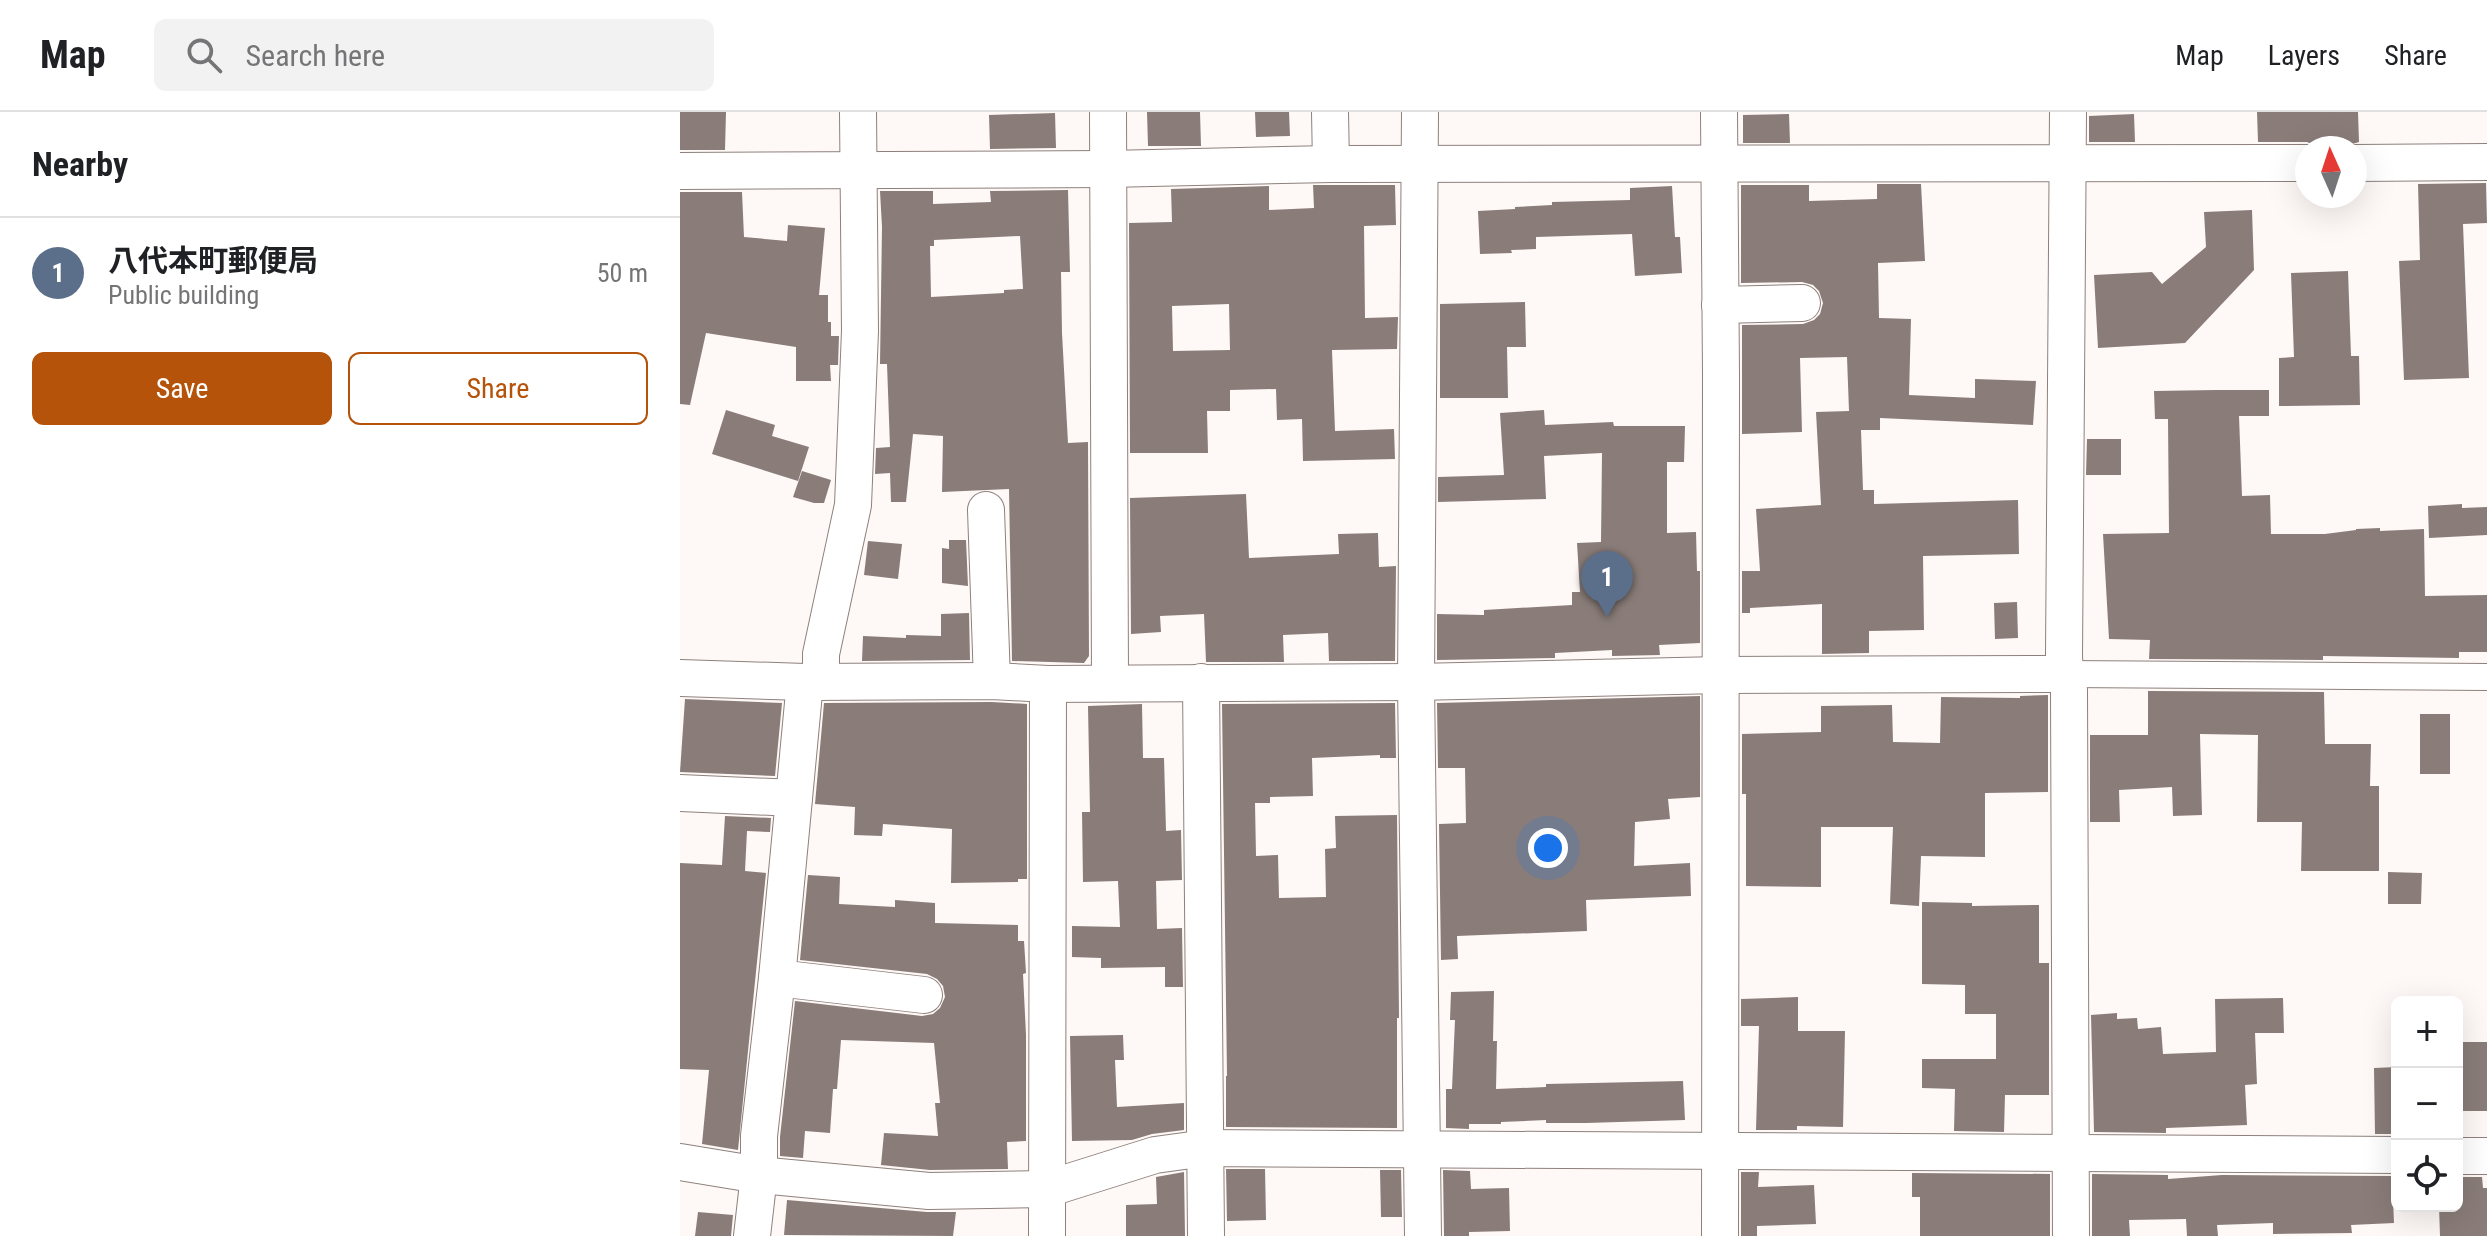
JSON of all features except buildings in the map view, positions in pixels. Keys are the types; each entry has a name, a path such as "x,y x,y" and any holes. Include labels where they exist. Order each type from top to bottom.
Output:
{"street":[{"path":"752,1236 759,1175 759,1136 794,798 813,682 853,505 860,331 858,112"},
{"path":"1108,112 1110,682"},
{"path":"1330,112 1331,164"},
{"path":"1420,112 1416,682 1423,1236"},
{"path":"1719,112 1720,1236"},
{"path":"2068,112 2065,674 2069,690 2071,1236"},
{"path":"2367,163 2487,162"},
{"path":"680,171 1108,169 1331,164 2295,163"},
{"path":"1720,305 1802,303"},
{"path":"986,510 992,681"},
{"path":"680,678 1048,684 1416,682 1720,675 2487,677"},
{"path":"1201,682 1206,1236"},
{"path":"1047,1236 1048,684"},
{"path":"680,793 794,798"},
{"path":"777,978 924,995"},
{"path":"680,1162 759,1175 929,1191 1047,1189 1155,1155 1206,1148 2391,1155"},
{"path":"2463,1156 2487,1156"}],"place":[{"name":"八代本町郵便局","path":"1607,617"}]}
